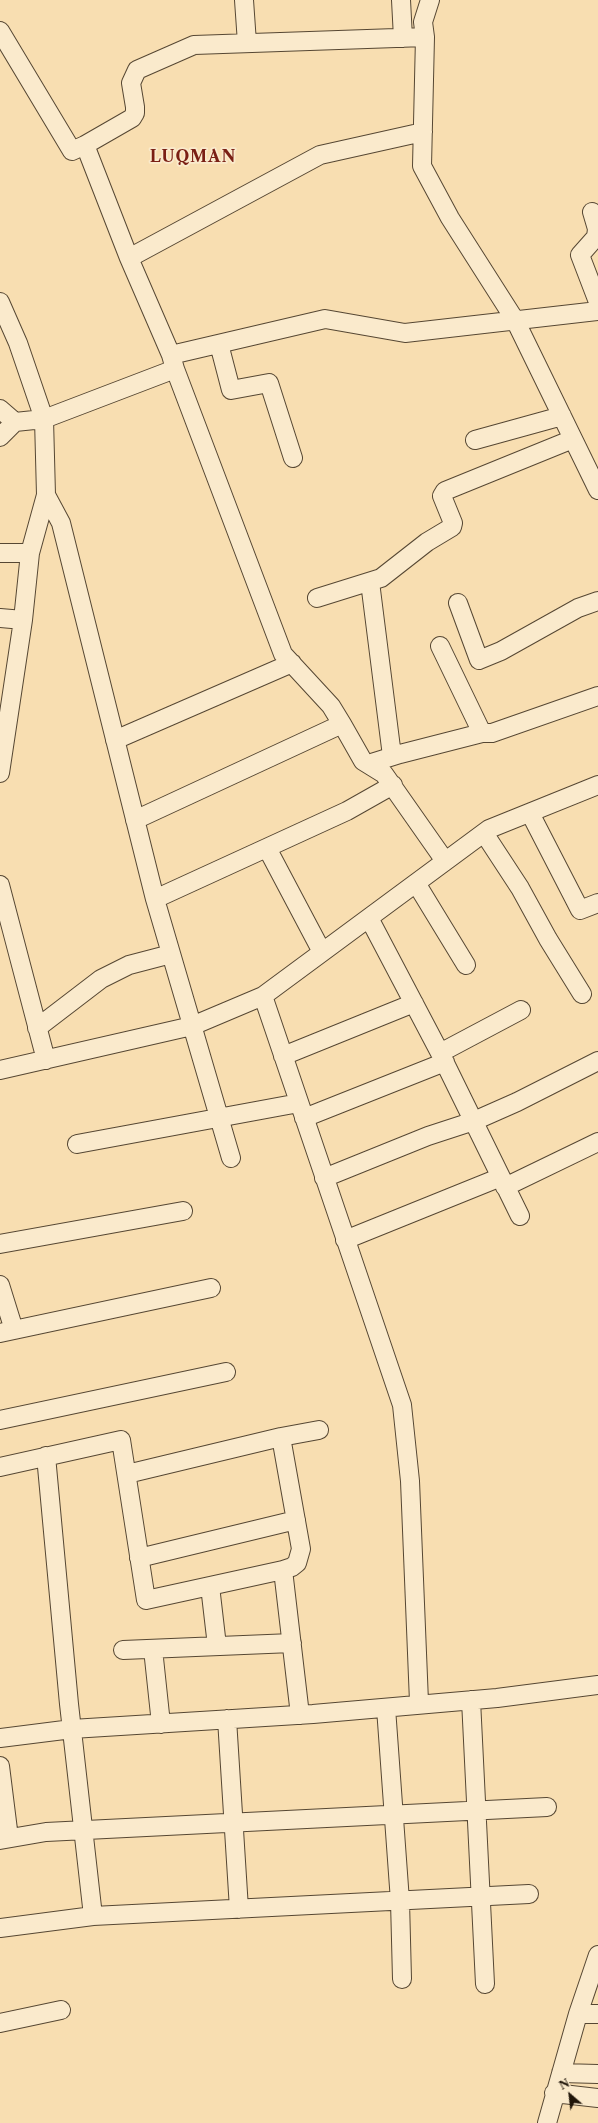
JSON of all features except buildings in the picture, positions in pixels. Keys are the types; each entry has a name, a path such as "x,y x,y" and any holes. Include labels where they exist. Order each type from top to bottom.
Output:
{"street":[{"path":"244,0 247,43"},
{"path":"401,0 403,38"},
{"path":"430,0 423,22 425,37 422,166 450,218 515,320 598,490"},
{"path":"0,31 72,151 132,118 135,112 135,107 131,83 137,70 194,45 425,37"},
{"path":"129,258 320,155 423,132"},
{"path":"85,145 129,258 173,362 283,654 331,706 363,761 384,774 393,785 445,861"},
{"path":"592,212 597,229 596,237 580,256 598,302"},
{"path":"0,302 18,343 44,419 46,495 30,553 23,620 0,773"},
{"path":"0,437 15,422 44,419 173,362 219,344 325,319 405,333 598,312"},
{"path":"219,344 231,390 269,383 293,458"},
{"path":"0,409 15,422"},
{"path":"476,440 562,416"},
{"path":"317,598 370,582 389,573 427,542 452,527 453,523 442,496 446,491 573,439"},
{"path":"46,495 61,523 155,898 231,1158"},
{"path":"0,553 30,553"},
{"path":"370,582 392,756"},
{"path":"458,603 479,660 501,651 578,608 598,601"},
{"path":"0,618 23,620"},
{"path":"440,646 482,733"},
{"path":"115,740 292,663"},
{"path":"368,764 392,756 482,733 492,733 598,696"},
{"path":"135,820 342,724"},
{"path":"155,898 346,811 393,785"},
{"path":"0,1070 192,1026 263,996 484,833 598,786"},
{"path":"530,813 580,910 598,903"},
{"path":"484,833 520,888 548,939 582,994"},
{"path":"267,848 322,952"},
{"path":"416,883 466,965"},
{"path":"0,885 46,1060"},
{"path":"369,918 443,1057 520,1216"},
{"path":"37,1028 101,979 129,966 171,954"},
{"path":"263,996 402,1405 410,1481 419,1702"},
{"path":"283,1056 414,1003"},
{"path":"78,1144 220,1118 301,1110 443,1057 521,1010"},
{"path":"324,1178 428,1136 474,1121 517,1102 598,1061"},
{"path":"345,1240 503,1182 598,1142"},
{"path":"0,1244 183,1211"},
{"path":"0,1285 7,1332 211,1288"},
{"path":"0,1420 226,1372"},
{"path":"126,1474 281,1437 319,1430"},
{"path":"0,1467 121,1440 146,1600 283,1570 292,1567 297,1563 302,1549 281,1437"},
{"path":"46,1456 72,1729 93,1916"},
{"path":"139,1558 296,1520"},
{"path":"283,1570 300,1715"},
{"path":"210,1586 217,1646"},
{"path":"122,1650 292,1643"},
{"path":"153,1649 161,1724"},
{"path":"0,1738 72,1729 300,1715 386,1708 471,1700 598,1685"},
{"path":"471,1700 485,1984"},
{"path":"386,1708 400,1901 402,1979"},
{"path":"227,1719 239,1909"},
{"path":"0,1766 5,1839 46,1832 547,1807"},
{"path":"0,1928 93,1916 529,1894"},
{"path":"547,2123 554,2093 578,2014 597,1960"},
{"path":"0,2023 61,2010"},
{"path":"578,2014 598,2014"},
{"path":"561,2073 598,2074"},
{"path":"554,2093 590,2097 598,2112"}],"district":[{"name":"LUQMAN","path":"193,157"}]}
